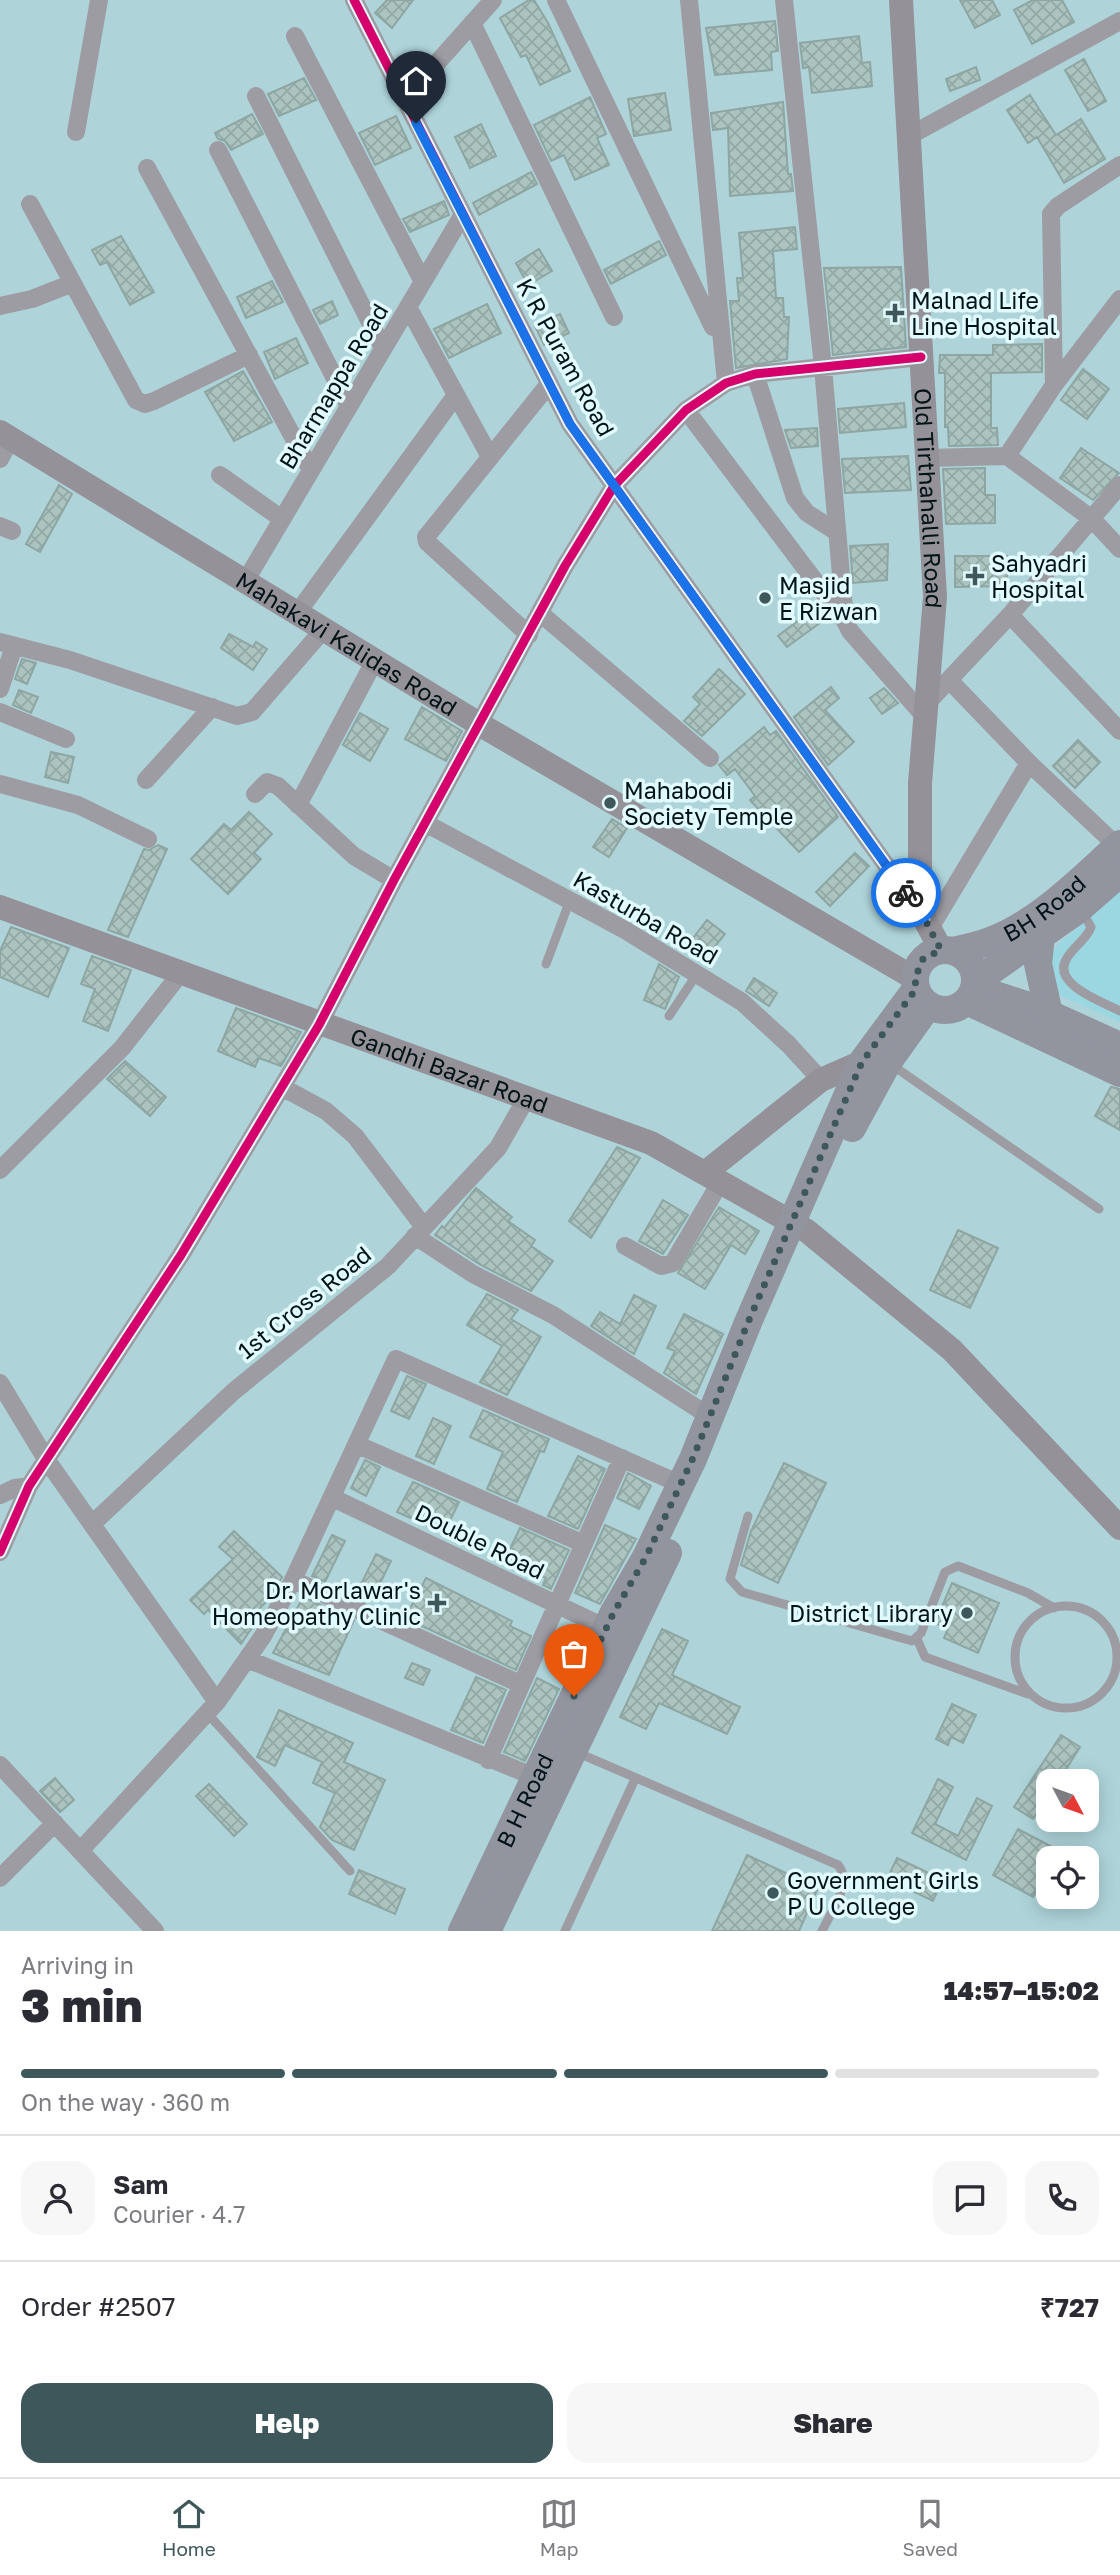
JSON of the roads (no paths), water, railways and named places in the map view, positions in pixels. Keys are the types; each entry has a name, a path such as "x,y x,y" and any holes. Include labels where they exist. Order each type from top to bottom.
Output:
{"main road":[{"name":"Old Tirthahalli Road","path":"901,0 935,597 920,844 937,936"},
{"name":"Mahakavi Kalidas Road","path":"4,443 246,580 920,991"},
{"name":"BH Road","path":"937,936 988,942 1012,931 1119,855"},
{"name":"BH Road","path":"972,990 1079,909 1119,855"},
{"name":"Gandhi Bazar Road","path":"0,907 651,1143 713,1177 800,1227 952,1350 1120,1528"},
{"path":"487,1931 571,1750 709,1466 800,1227 862,1106 875,1062 920,991 923,959 937,936 970,962 972,990"},
{"path":"1041,936 1038,964 1049,1014"},
{"path":"920,991 948,1010 972,990"},
{"path":"972,990 1049,1014 1120,1046"},
{"path":"972,990 1120,1073"},
{"path":"713,1177 821,1080 875,1062"},
{"name":"B H Road","path":"462,1931 606,1629 646,1557 709,1416 800,1227"}],"street":[{"path":"76,132 99,0"},
{"path":"404,100 493,0"},
{"path":"556,0 719,340"},
{"path":"689,0 719,340 726,383"},
{"path":"784,0 823,367 835,531 845,621"},
{"name":"K R Puram Road","path":"361,4 404,100 570,424 937,936"},
{"path":"909,136 1120,21"},
{"path":"472,23 614,317"},
{"path":"295,36 423,282"},
{"path":"256,96 383,348"},
{"path":"218,150 349,406"},
{"path":"1054,385 1051,214 1058,206 1120,165"},
{"path":"147,168 311,470"},
{"path":"30,204 136,400 145,404 249,355"},
{"name":"Bharmappa Road","path":"246,580 462,216"},
{"path":"0,306 32,299 73,284"},
{"path":"1007,456 1054,385 1120,299"},
{"path":"408,307 489,455"},
{"path":"0,1552 29,1486 181,1255 320,1025 394,880 540,613 614,486 686,410 726,383 755,374 921,357"},
{"path":"755,374 795,498 807,513 835,531"},
{"path":"529,635 427,542 426,537 489,455 549,384"},
{"path":"298,612 456,395"},
{"path":"686,410 850,631 926,711 1120,485"},
{"path":"927,458 1007,456 1092,519 1120,549"},
{"path":"220,475 282,519"},
{"path":"540,613 710,758"},
{"path":"1010,615 1120,731"},
{"path":"0,689 7,644 70,660 237,716 252,712 324,628"},
{"path":"298,805 375,660"},
{"path":"950,681 1119,855"},
{"path":"146,780 212,707"},
{"path":"0,712 66,740"},
{"path":"937,936 1029,764"},
{"path":"255,793 267,782 271,782 354,856 394,880"},
{"path":"0,784 78,805 148,839"},
{"name":"Kasturba Road","path":"427,824 570,900 742,1002 789,1045 821,1080"},
{"path":"0,1170 122,1048 180,974"},
{"path":"282,1087 326,1111 355,1136 419,1232 472,1275 553,1315 709,1416"},
{"name":"1st Cross Road","path":"92,1524 234,1391 356,1293 419,1232 498,1148 526,1098"},
{"path":"625,1246 661,1266 673,1264 713,1177"},
{"path":"80,1851 212,1707 247,1659 293,1580 396,1360 680,1484"},
{"path":"0,1383 46,1459 212,1707"},
{"path":"358,1445 584,1544"},
{"path":"488,1760 622,1458"},
{"path":"0,1494 29,1486"},
{"name":"Double Road","path":"333,1497 606,1629"},
{"path":"293,1580 520,1684"},
{"path":"247,1659 535,1777"},
{"path":"0,1765 155,1931"},
{"path":"0,1878 55,1824"}],"lane":[{"path":"546,964 570,900"},
{"path":"1079,909 1091,927 1065,960 1063,969 1067,979 1120,1011"},
{"path":"669,1016 697,974"},
{"path":"875,1062 1099,1209"},
{"path":"748,1516 730,1580 734,1586 781,1603 912,1641 917,1639"},
{"path":"1028,1694 1018,1677 1014,1656 1023,1629 1041,1612 1070,1606 1088,1610 1109,1628 1117,1662 1116,1681 1096,1699 1082,1707 1057,1709 1040,1703 1028,1694 925,1657 917,1639 945,1572 951,1567 958,1566 1016,1589 1054,1608"},
{"path":"212,1707 350,1871"},
{"path":"571,1750 838,1865 844,1872 845,1882 822,1931"},
{"path":"565,1931 635,1779"}],"place":[{"name":"Malnad Life Line Hospital","path":"895,313"},
{"name":"Sahyadri Hospital","path":"975,576"},
{"name":"Masjid E Rizwan","path":"765,598"},
{"name":"Mahabodi Society Temple","path":"610,803"},
{"name":"Dr. Morlawar's Homeopathy Clinic","path":"437,1603"},
{"name":"District Library","path":"967,1613"},
{"name":"Government Girls P U College","path":"773,1893"}]}
